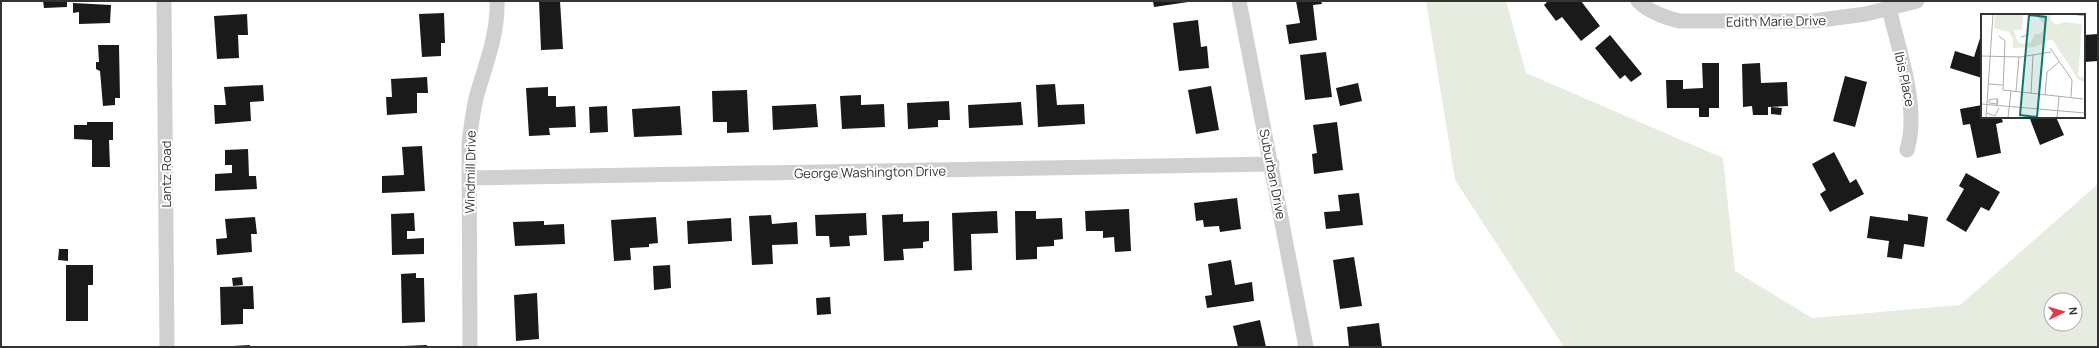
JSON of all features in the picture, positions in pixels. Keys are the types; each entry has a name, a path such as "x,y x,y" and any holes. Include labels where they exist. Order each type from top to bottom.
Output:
{"street":[{"name":"Lantz Road","path":"164,1 167,347"},
{"name":"Windmill Drive","path":"470,347 469,143 472,117 478,91 492,51 496,24 497,1"},
{"name":"Suburban Drive","path":"1239,1 1272,164 1306,347"},
{"name":"Edith Marie Drive","path":"1638,1 1647,9 1662,16 1688,22 1813,21 1842,18 1917,1"},
{"name":"Ibis Place","path":"1889,8 1912,106 1912,128 1907,150"},
{"name":"George Washington Drive","path":"469,178 1272,164"}],"shaded area":[{"path":"1426,1 1506,1 1526,73 1723,158 1735,271 1812,318 1960,305 2098,184 2098,347 1564,347 1455,180"}],"building":[{"path":"43,1 67,1 67,7 44,8"},
{"path":"539,1 560,1 563,49 541,50"},
{"path":"1153,1 1188,1 1188,2 1154,7"},
{"path":"1296,1 1321,1 1322,4 1313,5 1317,40 1289,44 1286,25 1300,23"},
{"path":"1548,1 1581,1 1600,26 1581,41 1562,17 1556,21 1544,5"},
{"path":"73,3 111,5 110,23 79,24 79,12 73,13"},
{"path":"444,13 445,43 441,43 441,56 422,57 419,14"},
{"path":"247,14 248,35 238,35 239,58 217,59 214,16"},
{"path":"1198,20 1201,47 1207,46 1209,68 1179,71 1173,23"},
{"path":"2098,34 2098,61 2085,62 2085,35"},
{"path":"1610,35 1642,74 1631,82 1625,75 1620,79 1595,48"},
{"path":"1981,35 1981,78 1950,68 1955,51 1974,57"},
{"path":"98,45 119,45 120,98 115,98 115,105 103,106 100,71 96,69 96,62 99,62"},
{"path":"1326,52 1332,97 1305,100 1300,55"},
{"path":"1702,63 1719,63 1719,108 1709,108 1709,117 1699,117 1699,108 1667,108 1666,80 1683,80 1683,89 1703,88"},
{"path":"1760,63 1761,83 1787,82 1788,106 1768,107 1768,115 1753,115 1752,106 1743,107 1742,64"},
{"path":"1845,76 1867,82 1855,127 1833,121"},
{"path":"427,77 428,93 417,93 417,113 387,115 386,97 392,97 391,79"},
{"path":"1358,83 1362,101 1340,106 1336,88"},
{"path":"1055,84 1057,105 1084,104 1085,124 1038,127 1036,85"},
{"path":"263,85 264,101 250,102 251,121 215,124 214,105 226,105 224,87"},
{"path":"1211,86 1219,130 1196,134 1188,90"},
{"path":"548,87 548,96 556,96 556,107 575,106 576,127 549,128 550,135 529,136 526,88"},
{"path":"747,90 749,132 727,133 727,122 713,122 712,91"},
{"path":"861,95 861,105 884,104 885,127 842,129 840,96"},
{"path":"949,101 950,120 938,120 938,127 908,129 907,103"},
{"path":"1021,102 1023,125 969,128 968,105"},
{"path":"816,104 818,127 773,130 772,106"},
{"path":"1981,105 1981,118 2001,118 2003,122 1996,124 2001,153 1977,158 1970,124 1963,125 1960,109"},
{"path":"607,106 608,132 590,133 589,107"},
{"path":"680,106 682,135 634,137 632,109"},
{"path":"1771,107 1782,108 1781,115 1771,114"},
{"path":"2056,118 2064,135 2040,145 2030,119"},
{"path":"87,122 113,122 113,140 109,140 110,167 92,167 92,140 74,139 74,125 87,125"},
{"path":"1337,122 1343,170 1314,174 1312,154 1317,153 1313,125"},
{"path":"422,146 425,191 382,193 382,176 404,175 402,147"},
{"path":"248,149 249,176 256,176 257,189 215,191 215,174 232,173 232,165 225,165 225,150"},
{"path":"1834,152 1850,183 1856,179 1864,194 1830,212 1820,194 1826,190 1812,164"},
{"path":"1966,173 2000,192 1989,211 1981,207 1966,232 1946,220 1964,189 1959,186"},
{"path":"1359,193 1363,225 1326,229 1324,212 1340,211 1338,195"},
{"path":"1237,198 1241,229 1220,232 1219,226 1204,227 1203,220 1196,221 1194,203"},
{"path":"1129,209 1131,251 1115,252 1114,237 1103,238 1103,231 1086,231 1085,211"},
{"path":"997,211 998,233 971,234 972,270 954,271 952,213"},
{"path":"1015,211 1036,211 1036,219 1062,218 1063,239 1054,240 1054,246 1037,247 1037,259 1016,260"},
{"path":"414,213 415,231 407,231 407,239 424,238 424,254 392,255 391,214"},
{"path":"866,213 867,235 849,236 850,246 830,247 829,236 816,236 815,215"},
{"path":"903,214 903,222 929,221 929,241 923,242 923,248 903,249 904,260 884,261 882,215"},
{"path":"1908,214 1928,217 1924,247 1904,244 1902,259 1887,257 1889,241 1867,238 1870,216 1908,221"},
{"path":"771,215 772,224 797,222 798,244 772,245 773,264 752,265 749,216"},
{"path":"255,217 257,234 251,234 252,252 217,255 216,239 227,238 225,219"},
{"path":"656,217 658,243 649,244 649,247 630,248 631,260 614,261 611,220"},
{"path":"731,218 732,241 688,244 687,221"},
{"path":"544,221 544,225 564,224 565,244 515,246 513,222"},
{"path":"59,249 68,249 68,261 58,260"},
{"path":"1354,257 1362,306 1340,309 1333,260"},
{"path":"1231,260 1235,285 1252,282 1254,301 1207,308 1205,296 1212,295 1208,264"},
{"path":"66,265 93,265 93,285 88,285 88,321 66,321"},
{"path":"670,265 671,288 654,290 653,266"},
{"path":"416,273 416,278 424,278 425,322 402,323 401,274"},
{"path":"242,277 243,285 233,286 232,278"},
{"path":"253,286 254,309 243,309 243,324 221,325 220,287"},
{"path":"537,293 539,339 516,341 514,295"},
{"path":"830,297 831,314 817,315 816,298"},
{"path":"1260,320 1266,347 1238,347 1233,326"},
{"path":"1379,323 1382,347 1349,347 1347,327"},
{"path":"250,345 250,347 233,347 233,346"},
{"path":"427,345 427,347 404,347 404,346"}]}
